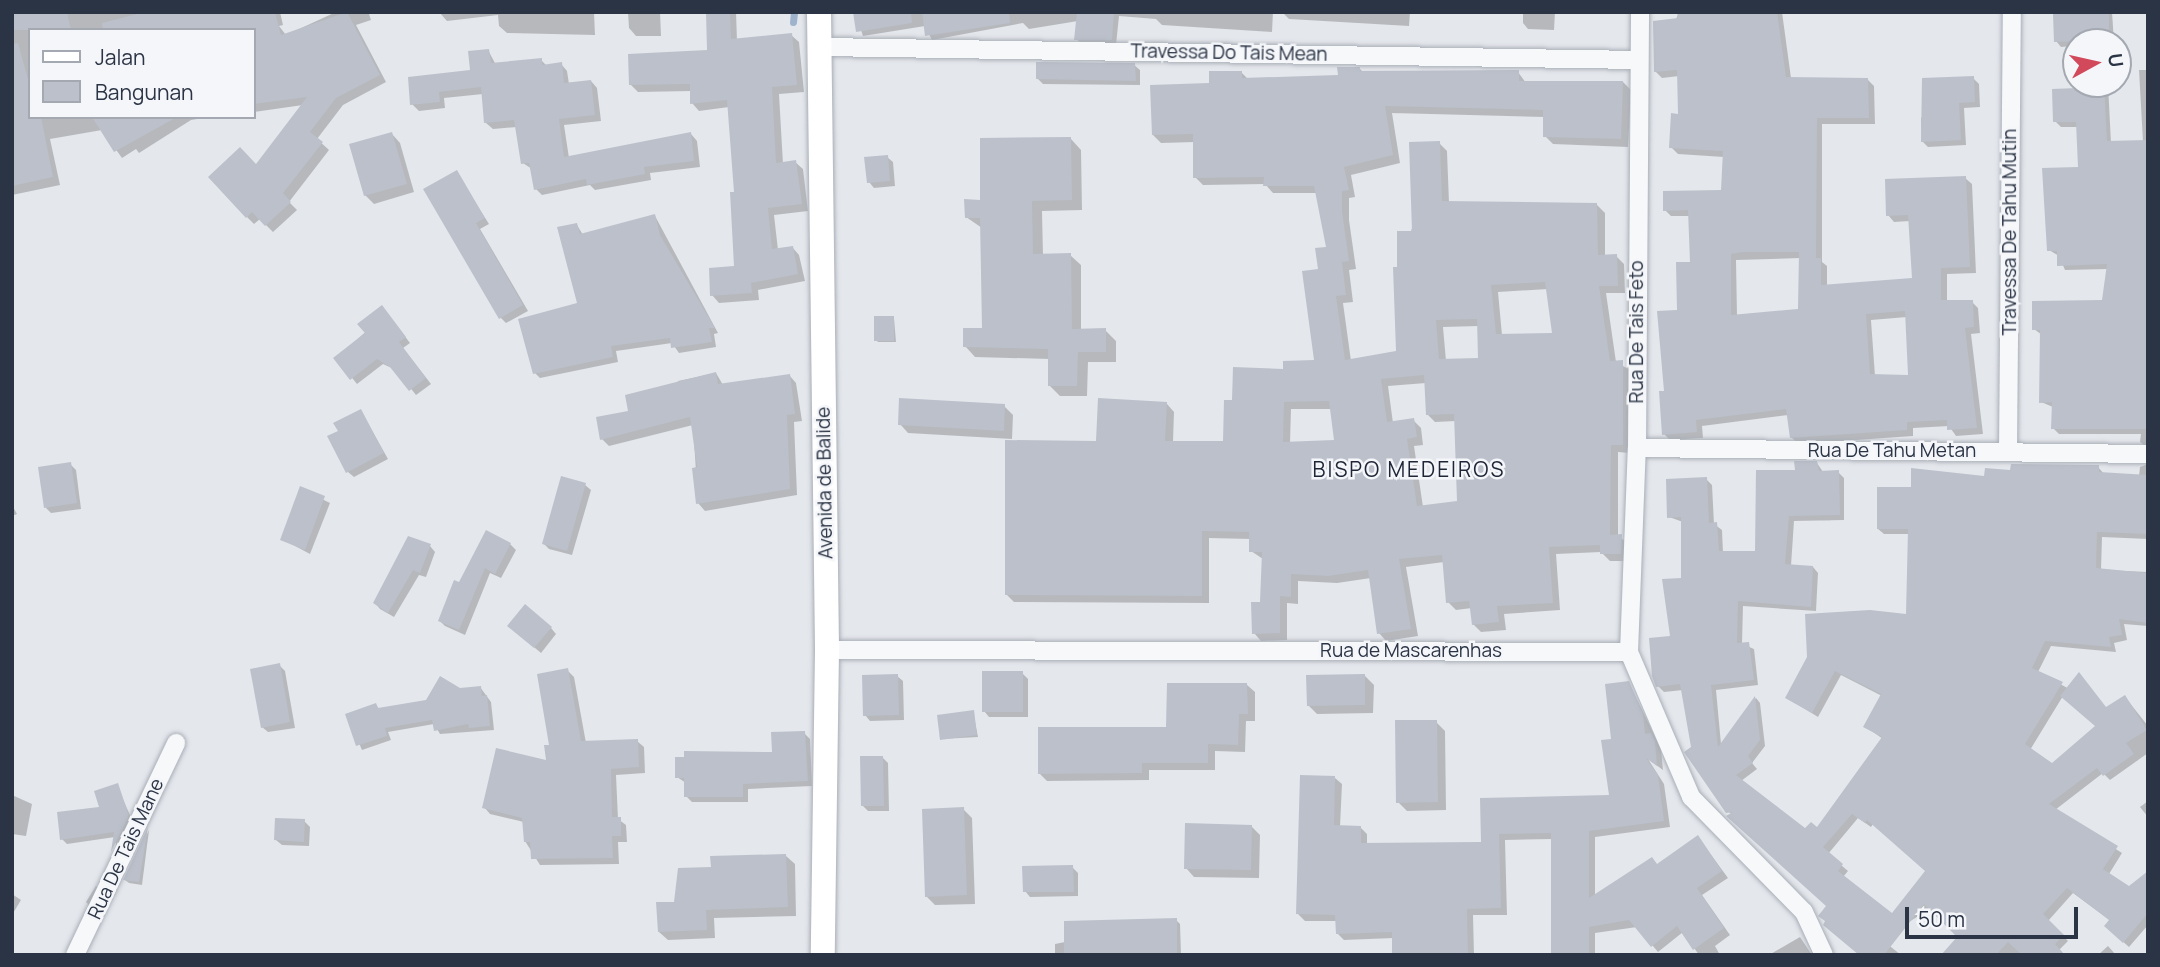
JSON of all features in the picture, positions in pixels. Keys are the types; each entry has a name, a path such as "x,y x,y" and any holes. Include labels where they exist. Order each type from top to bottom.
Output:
{"main road":[{"name":"Avenida de Balide","path":"819,12 827,650 823,955"}],"street":[{"name":"Rua De Tais Feto","path":"1629,652 1637,449 1637,60 1640,12"},
{"name":"Travessa De Tahu Mutin","path":"2008,452 2012,12"},
{"name":"Travessa Do Tais Mean","path":"821,47 1637,60"},
{"name":"Rua De Tahu Metan","path":"1637,449 2148,454"},
{"name":"Rua de Mascarenhas","path":"827,650 1629,652"},
{"path":"1629,652 1691,797 1804,912 1824,955"},
{"name":"Rua De Tais Mane","path":"75,955 176,743"}],"building":[{"path":"12,12 67,12 71,28 28,28 12,30"},
{"path":"145,12 275,12 281,35 347,12 380,75 336,98 310,132 323,142 283,193 291,202 265,226 252,212 246,218 208,177 240,147 256,164 307,97 256,104 256,28 103,28 102,23"},
{"path":"706,12 730,12 731,39 792,33 797,85 772,87 776,163 796,160 802,204 768,208 772,249 793,246 798,274 751,283 752,293 710,296 709,268 734,266 730,192 734,192 727,100 690,104 690,84 629,85 628,54 707,50"},
{"path":"853,12 911,12 912,23 856,32"},
{"path":"922,12 1009,12 1010,23 925,36"},
{"path":"1077,12 1114,12 1112,40 1074,40"},
{"path":"1677,12 1777,12 1786,77 1868,78 1869,118 1817,118 1816,258 1821,258 1821,285 1912,278 1908,215 1886,216 1885,179 1966,176 1970,267 1941,268 1941,300 1973,300 1974,327 1965,328 1977,428 1947,430 1947,420 1907,422 1907,430 1790,438 1786,409 1696,420 1697,432 1662,435 1659,391 1664,391 1657,311 1677,310 1676,262 1690,262 1688,210 1663,211 1663,191 1721,190 1723,151 1669,148 1671,113 1678,114 1677,70 1654,72 1653,21 1678,18","holes":["1799,252 1798,309 1731,315 1731,254","1905,311 1908,375 1870,374 1866,314"]},
{"path":"2109,12 2109,28 2062,28 2062,42 2054,42 2053,14"},
{"path":"18,43 28,79 28,119 41,119 53,177 12,186 12,44"},
{"path":"489,49 491,63 542,58 542,65 562,62 564,83 591,80 595,115 559,119 564,157 691,132 694,161 644,167 645,174 587,185 586,179 534,190 529,163 521,164 514,120 484,123 481,87 439,92 440,102 410,105 408,77 470,70 468,51"},
{"path":"1036,62 1135,63 1136,81 1036,79"},
{"path":"1337,67 1360,67 1360,71 1519,70 1519,81 1623,81 1621,139 1543,137 1543,110 1385,106 1393,155 1344,167 1349,190 1342,191 1342,211 1349,261 1342,262 1346,295 1336,296 1345,360 1396,351 1393,267 1397,267 1397,231 1412,231 1409,142 1440,141 1442,201 1597,203 1598,255 1617,254 1618,286 1599,286 1610,361 1623,360 1623,445 1611,445 1610,535 1622,534 1621,554 1600,554 1600,545 1549,547 1553,603 1497,606 1499,622 1472,625 1469,601 1446,603 1442,555 1399,559 1411,629 1377,634 1368,570 1328,576 1291,574 1291,597 1280,596 1280,633 1252,634 1251,602 1260,602 1262,552 1249,552 1249,532 1202,531 1202,596 1005,595 1005,440 1096,441 1098,398 1167,402 1165,441 1223,441 1224,400 1232,400 1233,367 1283,369 1283,361 1314,360 1302,271 1318,269 1315,248 1326,247 1314,186 1263,186 1264,177 1193,178 1193,134 1152,135 1150,85 1209,83 1209,71 1242,71 1242,78 1338,75","holes":["1545,282 1552,333 1496,334 1491,285","1477,319 1478,358 1439,359 1436,320","1424,375 1426,415 1454,414 1457,501 1417,506 1407,439 1417,437 1414,418 1387,422 1381,379","1329,401 1334,440 1283,442 1284,402"]},
{"path":"1974,76 1975,102 1959,103 1961,140 1921,142 1922,78"},
{"path":"2052,89 2062,89 2062,98 2105,98 2107,141 2148,140 2148,429 2051,429 2052,402 2039,403 2040,330 2032,330 2032,301 2102,300 2107,264 2057,266 2057,251 2047,251 2042,168 2078,167 2076,122 2053,122"},
{"path":"93,119 173,119 114,152"},
{"path":"392,132 407,184 364,196 349,144"},
{"path":"1071,137 1072,200 1032,201 1033,254 1071,253 1072,329 1106,328 1106,352 1078,352 1077,386 1048,386 1048,349 963,347 963,328 982,328 980,218 965,218 964,199 980,200 980,138"},
{"path":"888,155 890,181 867,183 864,157"},
{"path":"457,170 485,218 476,223 523,305 499,319 423,189"},
{"path":"655,214 660,235 715,328 709,328 712,342 671,348 670,338 611,346 613,357 533,374 518,319 577,303 557,227 577,223 580,234"},
{"path":"382,305 406,337 399,342 426,378 409,391 390,367 377,359 350,380 333,358 365,333 357,324"},
{"path":"874,316 894,316 894,341 874,341"},
{"path":"716,372 718,384 790,374 795,414 787,415 790,489 696,504 692,468 697,467 690,417 600,440 596,417 628,411 625,395"},
{"path":"899,398 1005,404 1004,431 898,425"},
{"path":"361,409 384,453 346,473 327,436 338,431 333,423"},
{"path":"1794,461 1817,461 1819,471 1839,470 1840,515 1789,516 1785,564 1813,566 1811,607 1738,601 1737,643 1749,642 1754,680 1711,685 1718,747 1755,696 1760,740 1748,756 1753,763 1736,775 1805,828 1811,822 1817,827 1882,737 1863,727 1881,694 1835,671 1812,713 1785,698 1807,657 1805,614 1870,610 1906,614 1908,529 1877,529 1877,487 1911,487 1911,468 1984,476 1985,468 2010,470 2011,464 2099,465 2099,472 2148,475 2148,534 2097,532 2096,568 2148,573 2148,623 2119,619 2122,635 2109,637 2111,647 2045,641 2032,668 2063,682 2025,744 2052,763 2095,726 2060,696 2079,672 2106,707 2125,695 2147,730 2126,743 2134,754 2103,776 2097,768 2049,804 2118,846 2103,869 2129,886 2148,871 2148,913 2123,943 2104,926 2109,920 2067,888 2043,914 2064,935 2055,944 2065,955 2022,955 2008,942 1996,955 1941,955 1957,937 1924,904 1884,955 1859,955 1823,925 1825,921 1818,916 1826,906 1726,816 1733,812 1726,813 1684,752 1691,747 1680,684 1656,687 1652,676 1649,638 1670,636 1662,579 1681,578 1681,517 1667,518 1666,479 1707,477 1709,523 1717,522 1719,551 1755,551 1756,470 1795,470","holes":["1852,814 1865,823 1867,820 1925,871 1892,913 1838,871 1843,864 1823,847"]},
{"path":"71,462 77,503 44,508 38,467"},
{"path":"561,476 586,483 567,551 542,544"},
{"path":"300,486 325,496 305,550 280,540"},
{"path":"486,530 511,543 495,574 485,568 459,630 438,621 454,580 459,582"},
{"path":"408,536 431,544 420,573 413,570 388,613 373,603"},
{"path":"525,604 552,627 534,648 507,626"},
{"path":"280,663 290,722 261,728 250,669"},
{"path":"568,668 581,741 638,739 639,767 611,769 612,817 621,817 621,836 612,836 613,858 531,859 530,842 524,842 522,818 482,808 496,748 546,760 544,745 549,745 537,674"},
{"path":"982,671 1023,671 1023,712 982,712"},
{"path":"898,674 899,715 863,716 862,675"},
{"path":"1365,674 1365,705 1307,706 1306,675"},
{"path":"440,676 460,688 481,686 482,696 487,695 490,726 469,728 468,724 434,731 432,720 385,728 387,736 356,746 345,714 376,703 378,708 426,700"},
{"path":"1629,681 1643,714 1645,734 1651,733 1655,741 1657,766 1646,758 1658,775 1664,821 1589,831 1589,898 1652,857 1657,864 1698,835 1722,871 1697,888 1724,928 1693,950 1677,926 1651,947 1629,920 1589,927 1589,955 1551,955 1551,833 1499,834 1501,908 1467,909 1468,955 1392,955 1392,932 1336,934 1335,915 1296,914 1300,775 1335,776 1334,825 1361,826 1361,843 1481,842 1480,798 1609,795 1601,740 1611,739 1605,684"},
{"path":"1167,683 1247,683 1248,714 1239,714 1238,745 1208,744 1208,763 1142,763 1142,773 1038,774 1038,727 1166,727"},
{"path":"974,710 977,735 940,740 937,715"},
{"path":"1395,720 1437,720 1438,802 1396,803"},
{"path":"805,731 808,781 743,784 743,797 684,797 684,778 675,778 675,757 684,757 684,751 772,752 771,732"},
{"path":"860,756 883,756 884,806 861,806"},
{"path":"118,783 129,816 111,852 114,832 60,840 57,812 99,807 94,791"},
{"path":"964,807 967,895 925,897 922,809"},
{"path":"275,818 305,819 304,842 274,840"},
{"path":"1185,823 1252,825 1251,870 1184,869"},
{"path":"148,827 139,882 123,880"},
{"path":"786,854 788,907 706,910 707,930 658,932 656,902 674,902 678,868 711,867 710,856"},
{"path":"1073,865 1074,892 1023,892 1022,866"},
{"path":"1177,918 1177,955 1064,955 1064,921"}],"waterway":[{"path":"793,22 794,12"}],"district":[{"name":"BISPO MEDEIROS","path":"1409,469"}]}
